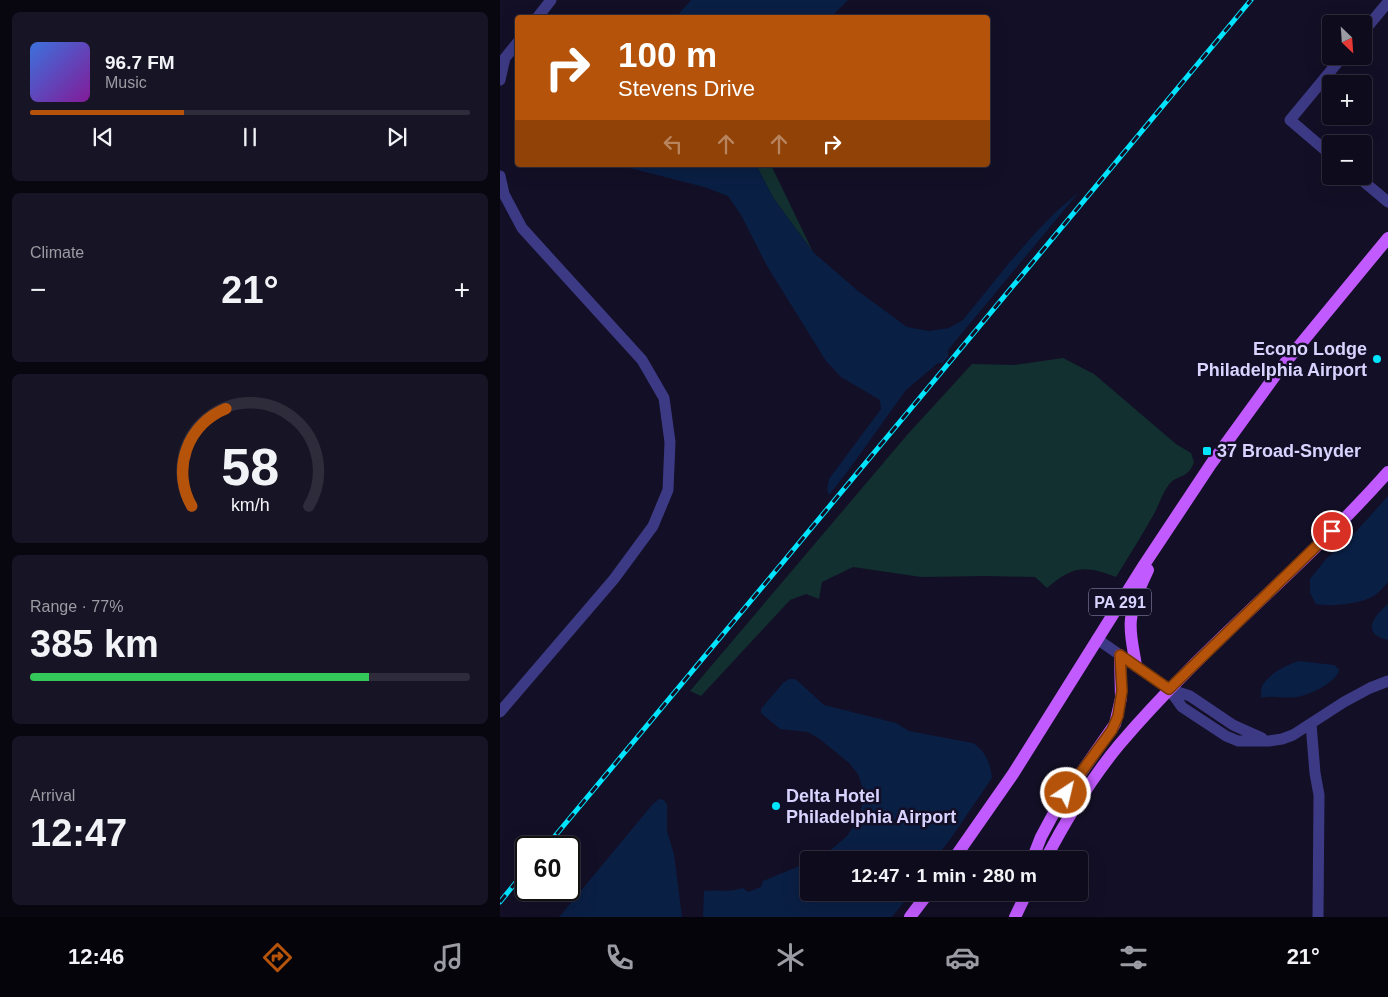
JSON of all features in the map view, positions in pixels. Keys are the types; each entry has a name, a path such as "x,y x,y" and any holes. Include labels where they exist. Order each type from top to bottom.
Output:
{"main road":[{"name":"PA 291","path":"959,851 1013,774 1211,464 1280,369 1388,238"},
{"path":"1049,851 1068,818 1106,762 1169,689 1332,531 1388,472"},
{"path":"1136,666 1131,635 1131,617 1136,597 1161,540"},
{"path":"1036,851 1056,809 1115,724 1121,698 1120,655"},
{"path":"910,917 922,901"},
{"path":"1015,917 1019,901"},
{"path":"1015,917 1023,901"}],"street":[{"path":"539,15 551,0"},
{"path":"1372,21 1388,2"},
{"path":"500,80 505,58 515,46"},
{"path":"1322,147 1290,120 1336,65"},
{"path":"500,176 504,194 522,228 642,360 664,398 670,442 668,490 653,526 614,579 500,712"},
{"path":"1368,185 1388,202"},
{"path":"1097,640 1169,689 1182,706 1231,739 1238,740 1268,741 1287,738 1344,702 1388,681"},
{"path":"1311,724 1315,773 1320,795 1318,917"}],"green space":[{"path":"757,167 772,167 813,252 774,199"},
{"path":"1063,358 1094,374 1176,444 1191,453 1194,462 1185,475 1175,479 1168,486 1154,514 1116,577 1087,569 1079,570 1064,575 1047,588 1035,577 921,577 853,567 822,582 819,599 806,594 790,600 701,696 690,691 907,435 972,364 1014,365"}],"water":[{"path":"691,0 848,0 833,15 678,15"},
{"path":"626,167 757,167 774,199 813,252 858,291 907,327 929,331 949,328 963,320 1038,230 1079,192 948,350 948,357 943,363 938,363 906,390 829,495 827,489 829,479 881,409 880,400 841,377 826,361 767,266 741,215 728,196 704,187"},
{"path":"1388,496 1388,582 1376,595 1368,599 1338,605 1316,604 1310,593 1310,579 1326,559 1352,536"},
{"path":"1388,604 1388,640 1374,634 1372,624 1378,614"},
{"path":"1299,661 1334,665 1339,669 1338,674 1322,688 1301,696 1261,698 1262,686 1269,677 1284,667"},
{"path":"789,679 795,679 824,705 896,723 909,731 973,743 981,750 989,762 992,778 941,851 828,851 847,836 857,821 862,806 862,786 858,774 849,763 821,740 808,732 780,729 761,713 761,709 783,683"},
{"path":"659,799 664,800 667,805 667,831 674,854 682,917 559,917 572,901 580,901 580,892"},
{"path":"800,866 800,901 905,901 892,917 703,917 704,891 743,888 748,892 761,887 763,881"}],"railway":[{"path":"555,836 1251,0"},
{"path":"500,902 515,884"}],"place":[{"name":"Econo Lodge Philadelphia Airport","path":"1377,359"},
{"name":"37 Broad-Snyder","path":"1207,451"},
{"name":"Delta Hotel Philadelphia Airport","path":"776,806"}],"route":[{"path":"1066,793 1112,730 1118,716 1122,691 1120,655 1169,689 1332,531"}]}
